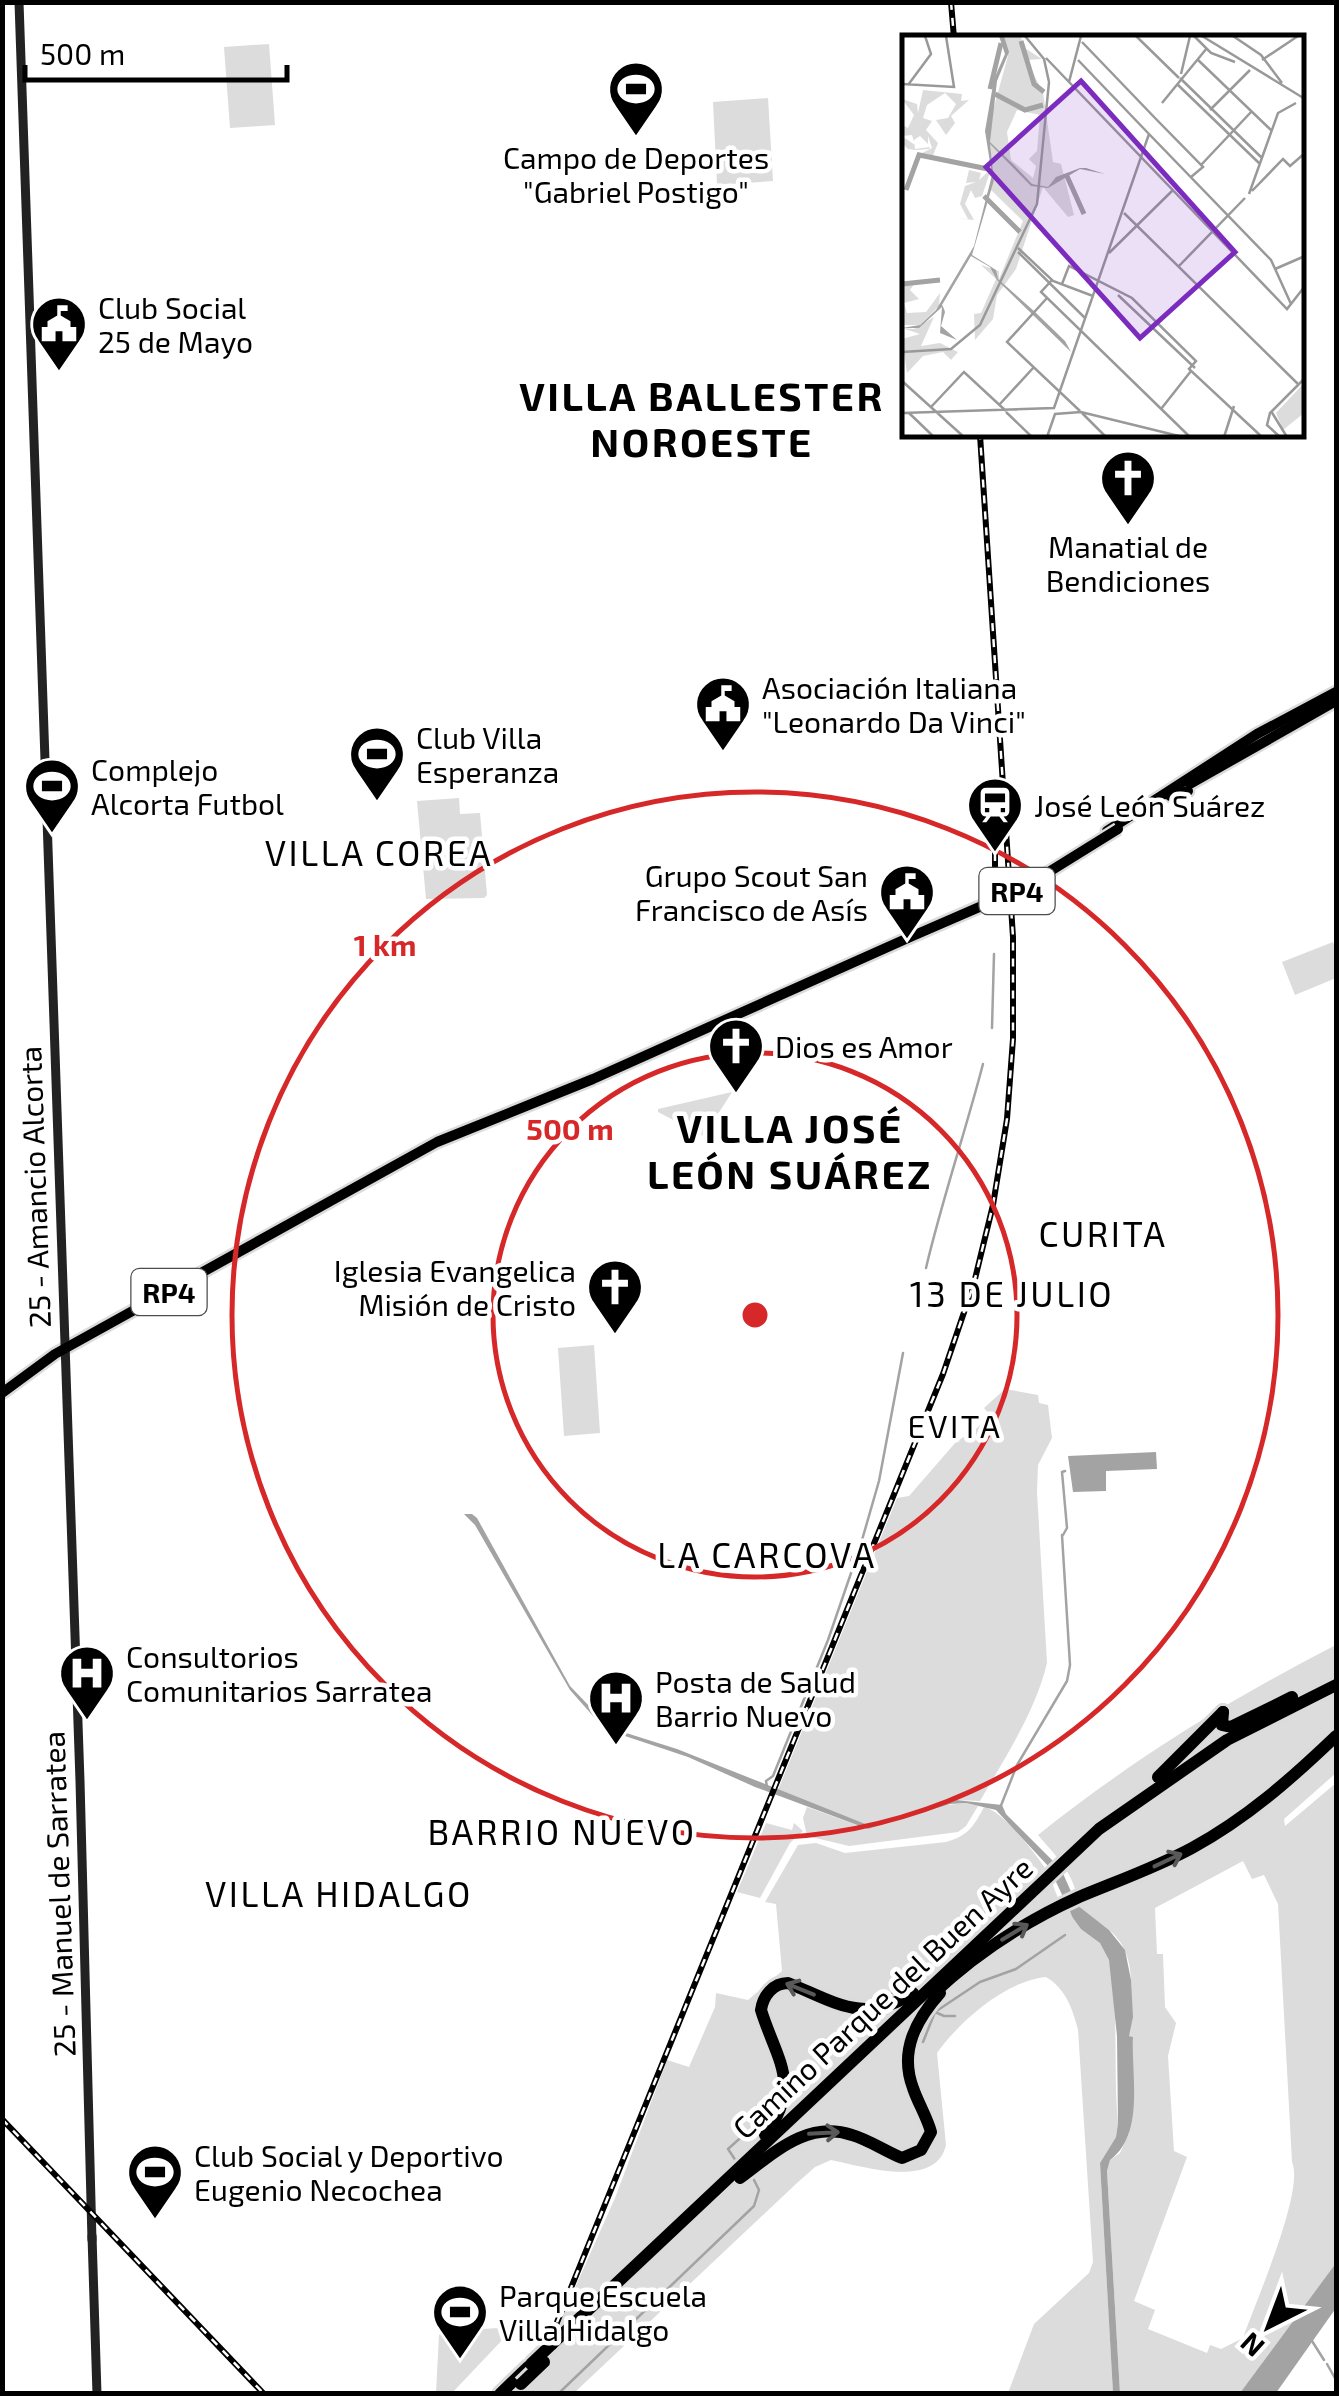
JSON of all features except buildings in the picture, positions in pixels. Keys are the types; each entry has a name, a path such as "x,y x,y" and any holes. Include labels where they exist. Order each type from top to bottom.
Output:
{"highway":[{"name":"Camino Parque del Buen Ayre","path":"500,2394 1099,1829 1227,1740 1336,1683"},
{"path":"1099,1829 1223,1712 1222,1725 1231,1728 1270,1706 1336,1683"},
{"name":"Camino Parque del Buen Ayre","path":"955,1968 1062,1905 1161,1864 1224,1830 1268,1799 1336,1736"},
{"path":"737,2174 774,2123 784,2096 782,2063 762,2010 770,1991 788,1983 839,2006 879,2009 903,2000 955,1968"},
{"path":"737,2174 782,2146 814,2132 849,2134 902,2158 921,2150 931,2132 909,2075 910,2040 927,2007 955,1968"},
{"name":"Camino Parque del Buen Ayre","path":"516,2389 737,2174"}],"main road":[{"path":"17,2 24,316 63,1351"},
{"name":"25 - Amancio Alcorta","path":"17,2 63,1351"},
{"name":"RP4","path":"2,1396 63,1351 436,1142 600,1076 882,947 1023,888 1257,734 1336,692"},
{"name":"RP4","path":"1117,828 1336,701"},
{"path":"1170,796 1188,791"},
{"name":"25 - Manuel de Sarratea","path":"63,1351 97,2394"}],"shaded area":[{"path":"269,44 275,125 230,128 224,47"},
{"path":"768,98 773,181 717,185 713,102"},
{"path":"459,798 460,814 480,813 487,895 426,899 417,801"},
{"path":"1333,942 1336,978 1295,995 1282,962"},
{"path":"732,1092 704,1136 658,1112 658,1109"},
{"path":"594,1345 600,1433 564,1436 558,1348"},
{"path":"1005,1389 1038,1395 1039,1403 1048,1405 1052,1438 1038,1465 1037,1492 1047,1663 1035,1699 1009,1751 980,1801 956,1800 868,1825 778,1790 897,1498 909,1496 956,1442 977,1428 989,1414 984,1408"},
{"path":"1156,1452 1157,1469 1106,1471 1106,1491 1073,1492 1068,1456"},
{"path":"464,1514 477,1518 570,1686 623,1732 677,1749 868,1825 956,1800 1002,1805 1006,1814 1061,1869 1077,1905 1109,1930 1125,1950 1131,1980 1133,2017 1129,2036 1133,2037 1134,2103 1128,2135 1107,2171 1120,2393 1113,2393 1100,2163 1116,2137 1118,2123 1117,2036 1109,1960 1100,1943 1073,1918 1049,1867 996,1810 966,1803 950,1804 868,1829 688,1757 619,1734 593,1716 570,1690 475,1525"},
{"path":"1336,1645 1336,1773 1284,1819 1285,1826 1336,1783 1336,2263 1240,2393 1120,2393 1107,2171 1129,2133 1133,2037 1129,2036 1130,1966 1119,1941 1077,1905 1070,1876 1038,1835 1145,1757","holes":["1243,1861 1252,1879 1264,1875 1278,1904 1294,2176 1285,2221 1243,2338 1221,2349 1210,2345 1207,2353 1148,2329 1155,2310 1134,2301 1187,2157 1174,2151 1168,2056 1176,2023 1165,2007 1163,1954 1157,1954 1155,1908"]},
{"path":"939,1806 978,1806 958,1832 849,1846 807,1836 803,1818 807,1807 868,1829"},
{"path":"984,1807 1000,1816 1027,1844 1047,1871 1060,1902 1097,1939 1110,1964 1118,2123 1116,2137 1100,2163 1113,2393 1008,2393 1034,2324 1089,2273 1093,2262 1078,2030 1067,2000 1046,1977 1015,1986 985,2004 937,2053 946,2145 939,2159 913,2171 878,2170 831,2160 815,2167 574,2393 511,2394 605,2304 553,2337 615,2198 667,2060 689,2067 715,2007 716,1993 748,2000 782,1971 776,1904 765,1902 798,1845 816,1843 845,1853 946,1842 970,1829"},
{"path":"766,1823 792,1830 794,1823 803,1831 790,1843 760,1898 737,1892"},
{"path":"1336,2263 1336,2308 1276,2393 1240,2393"},
{"name":"Parque Escuela Villa Hidalgo","path":"499,2328 506,2336 452,2393 436,2393 439,2335 446,2331"}],"waterway":[{"path":"992,1028 994,954"},
{"path":"926,1268 983,1064"},
{"path":"767,1787 766,1781 773,1776 828,1640 860,1547 879,1481 903,1353"},
{"path":"1063,1535 1067,1528 1062,1472 1065,1471"},
{"path":"1000,1808 1017,1765 1067,1681 1070,1665 1062,1535"},
{"path":"909,1985 996,1902"},
{"path":"933,2009 935,2012 980,1982 1016,1969 1065,1935"},
{"path":"869,2003 907,1983 913,1989"},
{"path":"923,2042 935,2012 955,2016"},
{"path":"846,2043 870,2014"},
{"path":"789,2091 807,2077"},
{"path":"736,2161 728,2149 766,2115 775,2091 779,2090"},
{"path":"558,2394 754,2206 759,2190 753,2178"},
{"path":"1312,2341 1324,2360"},
{"path":"1327,2364 1336,2380"}],"railway":[{"path":"951,2 954,35"},
{"path":"551,2337 943,1374 974,1283 993,1205 1007,1119 1013,1039 1013,937 980,438"},
{"path":"995,833 995,909"},
{"path":"2,2119 264,2394"}],"place":[{"name":"Campo de Deportes \"Gabriel Postigo\"","path":"636,138"},
{"name":"Club Social 25 de Mayo","path":"59,373"},
{"name":"Manatial de Bendiciones","path":"1128,527"},
{"name":"Asociación Italiana \"Leonardo Da Vinci\"","path":"723,753"},
{"name":"Club Villa Esperanza","path":"377,803"},
{"name":"Complejo Alcorta Futbol","path":"52,835"},
{"name":"José León Suárez","path":"995,854"},
{"name":"Grupo Scout San Francisco de Asís","path":"907,941"},
{"name":"Dios es Amor","path":"736,1095"},
{"name":"Iglesia Evangelica Misión de Cristo","path":"615,1336"},
{"name":"Consultorios Comunitarios Sarratea","path":"87,1722"},
{"name":"Posta de Salud Barrio Nuevo","path":"616,1747"},
{"name":"Club Social y Deportivo Eugenio Necochea","path":"155,2221"},
{"name":"Parque Escuela Villa Hidalgo","path":"460,2361"}],"district":[{"name":"VILLA BALLESTER NOROESTE","path":"702,418"},
{"name":"VILLA COREA","path":"379,852"},
{"name":"VILLA JOSÉ LEÓN SUÁREZ","path":"790,1150"},
{"name":"CURITA","path":"1103,1233"},
{"name":"13 DE JULIO","path":"1012,1293"},
{"name":"EVITA","path":"955,1425"},
{"name":"LA CARCOVA","path":"767,1554"},
{"name":"BARRIO NUEVO","path":"562,1831"},
{"name":"VILLA HIDALGO","path":"339,1893"}]}
